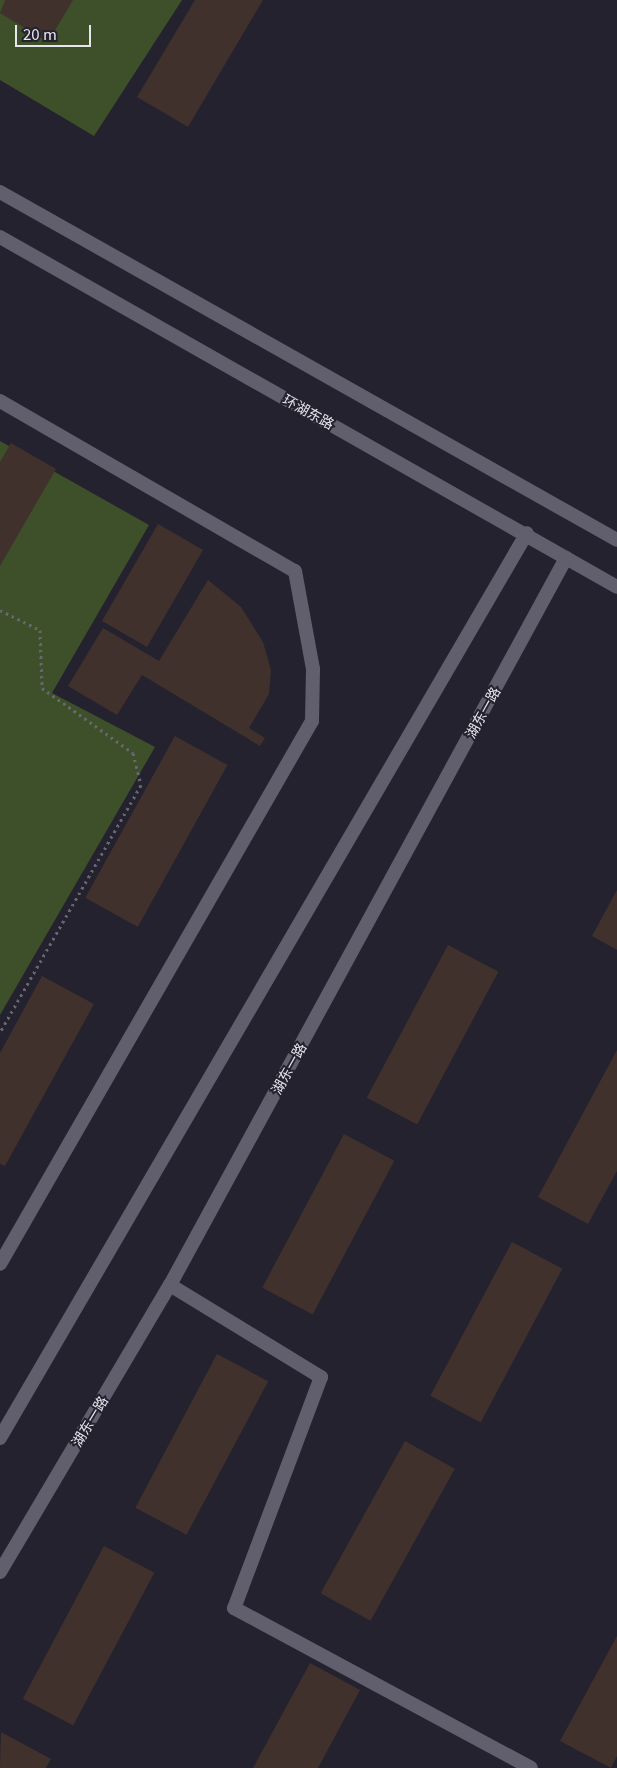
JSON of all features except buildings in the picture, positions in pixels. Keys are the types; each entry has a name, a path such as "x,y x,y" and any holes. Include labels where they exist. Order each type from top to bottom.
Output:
{"main road":[{"path":"0,192 617,540"},
{"name":"环湖东路","path":"0,238 527,533 617,587"},
{"path":"0,400 295,571 313,669 312,721 0,1264"},
{"path":"0,1438 527,533"},
{"name":"湖东一路","path":"0,1572 170,1285 566,558"},
{"path":"170,1285 321,1377 234,1608 531,1768"}],"path":[{"path":"0,610 40,630 42,688 133,753 141,784 0,1032"}],"green space":[{"path":"0,0 182,0 94,136 0,80"},
{"path":"0,441 149,525 52,693 155,747 0,1015"}]}
